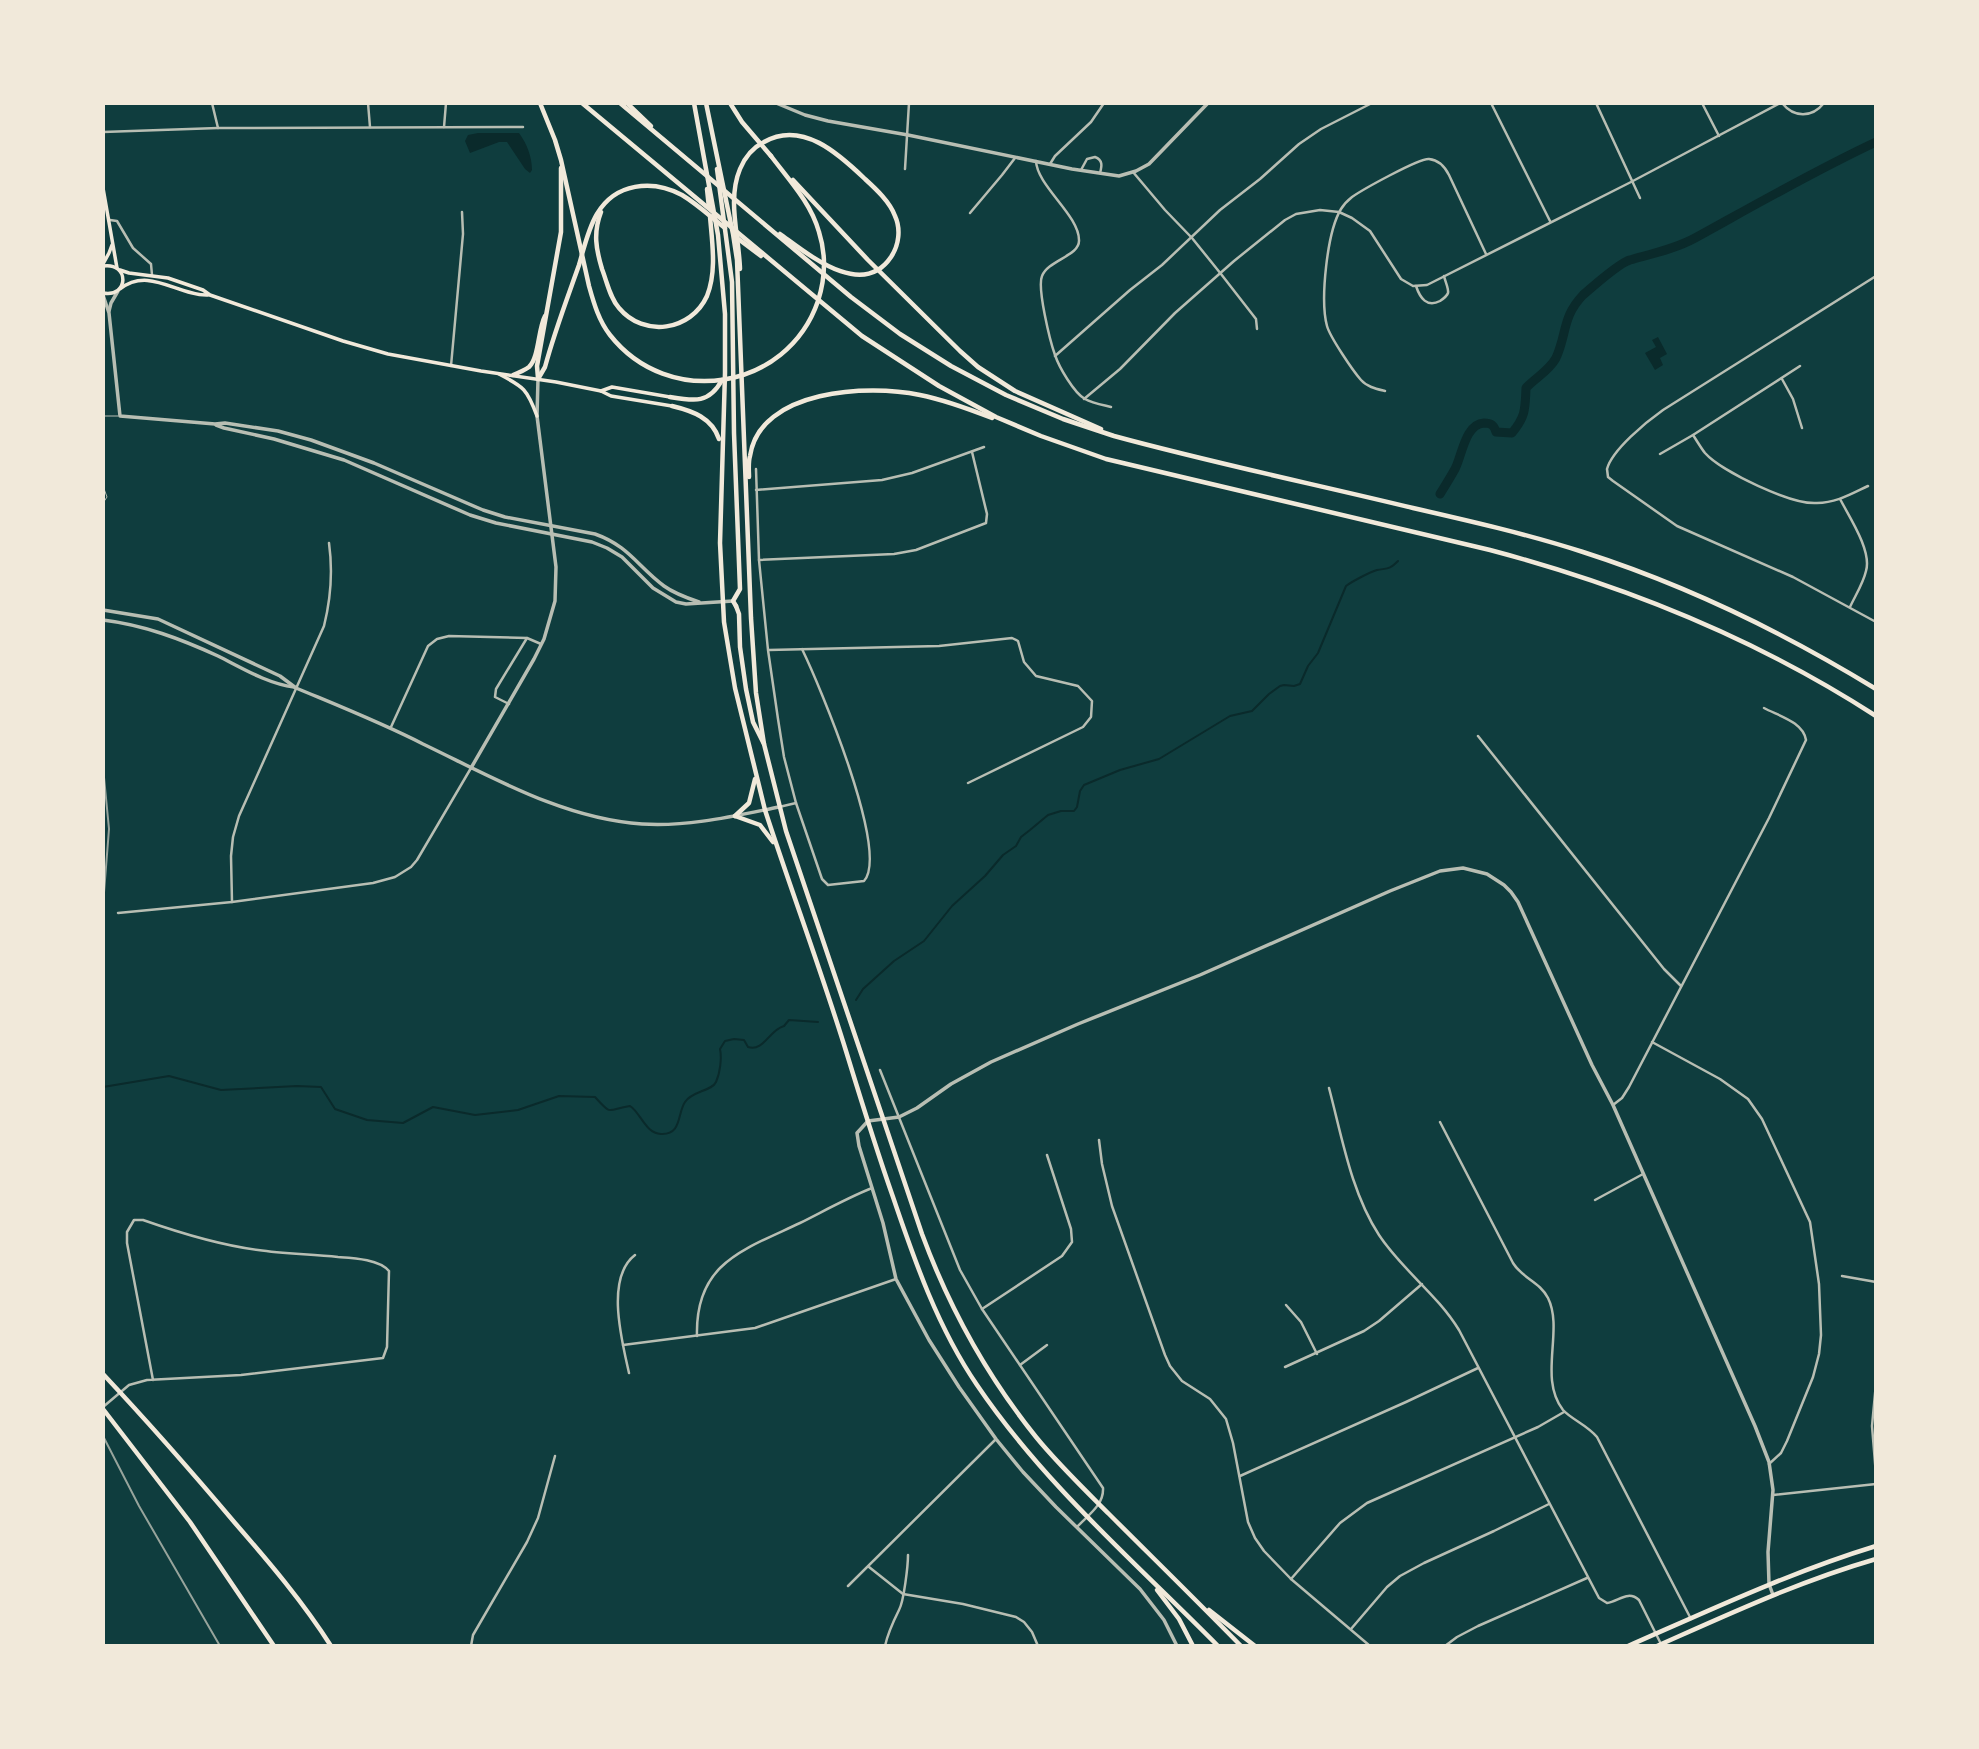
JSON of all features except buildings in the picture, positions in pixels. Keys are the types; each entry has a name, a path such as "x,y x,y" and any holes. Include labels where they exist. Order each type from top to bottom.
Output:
{"main road":[{"path":"540,103 561,160 594,305 609,334 630,355 654,370 680,379 704,382 732,378 759,369 795,341 810,318 822,284 823,248 820,234 799,192 771,156"},
{"path":"582,103 862,336 914,371 974,406 1041,436"},
{"path":"620,103 876,316 943,361 985,385 1087,428 1497,527 1583,552 1669,583 1739,614 1876,688"},
{"path":"627,103 685,158"},
{"path":"694,103 718,235 725,314 720,543 724,622 734,688 765,810 901,1224 928,1293 964,1363 1012,1434 1051,1480 1217,1646"},
{"path":"706,103 738,271 749,570 756,693 764,744 779,807 928,1251 969,1338 1023,1420 1046,1449 1099,1504 1241,1646"},
{"path":"730,103 752,136 868,260 960,351 1004,385 1037,402 1145,444"},
{"path":"709,116 732,282 740,589 735,603 739,614 740,647 751,713 764,744"},
{"path":"740,313 735,187 740,168 749,153 772,137 791,134 808,137 843,159 871,184 892,210 899,236 892,256 882,266 866,274 848,273 817,259 746,209"},
{"path":"606,202 598,218 595,239 597,254 614,302 625,315 646,326 664,328 682,322 696,312 706,297 713,262 704,156"},
{"path":"538,379 537,366 561,232 561,160"},
{"path":"538,379 545,367 593,224 606,202 622,190 647,185 676,192 751,246"},
{"path":"103,188 123,282 119,290"},
{"path":"112,235 109,253 103,265 112,265 129,273 175,280 353,345 389,354 538,379 601,391 611,396 673,406 710,422 716,429 721,447"},
{"path":"103,294 119,290 133,281 149,281 210,295"},
{"path":"513,375 529,367 534,360 541,323 547,312"},
{"path":"497,373 526,391 537,416"},
{"path":"601,391 612,387 689,400 708,397 725,373"},
{"path":"747,496 750,455 762,430 777,414 790,406 824,395 864,390 920,395 963,407 1106,459 1490,550 1595,581 1729,635 1809,676 1876,716"},
{"path":"756,774 749,803 735,816 760,825 777,847"},
{"path":"103,1374 278,1574 331,1646"},
{"path":"103,1408 181,1510 274,1646"},
{"path":"1628,1646 1769,1584 1876,1546"},
{"path":"1659,1645 1773,1595 1876,1559"},
{"path":"1143,1573 1171,1607 1193,1646"},
{"path":"1180,1584 1255,1646"}],"street":[{"path":"212,103 218,128"},
{"path":"368,103 370,127"},
{"path":"444,127 446,103"},
{"path":"776,103 828,121 1119,176 1149,164 1208,103"},
{"path":"905,169 909,103"},
{"path":"1049,164 1091,122 1104,103"},
{"path":"1055,356 1299,144 1321,128 1372,103"},
{"path":"1491,103 1550,221"},
{"path":"1596,103 1640,198"},
{"path":"1702,103 1719,136"},
{"path":"1084,399 1119,369 1175,313 1285,220 1309,211 1339,212 1370,231 1401,279 1416,286 1427,285 1781,103 1791,112 1804,115 1816,111 1824,103"},
{"path":"103,132 218,128 523,127"},
{"path":"1081,170 1087,159 1095,157 1102,164 1100,173"},
{"path":"970,213 1015,158"},
{"path":"1385,391 1374,389 1362,382 1326,323 1328,256 1339,212 1348,200 1364,190 1424,159 1436,161 1445,167 1449,174 1486,254"},
{"path":"1036,161 1039,173 1076,228 1080,241 1076,249 1047,268 1041,279 1040,291 1055,356 1066,377 1084,399 1111,407"},
{"path":"1133,172 1222,274 1256,319 1257,329"},
{"path":"452,366 463,234 462,212"},
{"path":"110,220 117,221 133,248 151,264 152,275"},
{"path":"1416,286 1422,299 1427,303 1437,303 1448,292 1444,276"},
{"path":"1876,276 1644,423 1608,465 1607,473 1613,481 1676,526 1793,577 1876,622"},
{"path":"109,313 111,303 119,290"},
{"path":"103,294 109,313 120,416 225,423 278,431 311,440 374,463 483,510 607,538 620,545 676,594 699,602 735,603"},
{"path":"1660,454 1800,366"},
{"path":"1782,378 1802,428"},
{"path":"118,913 232,902 373,883 395,877 418,860 541,644 555,601 556,567 537,416 538,379"},
{"path":"215,424 308,448 370,470 470,515 496,523 592,542 622,557 665,597 686,604 699,602"},
{"path":"1693,435 1705,453 1716,462 1733,473 1785,497 1816,504 1840,499 1868,486"},
{"path":"757,491 882,480 912,473 984,447"},
{"path":"758,560 894,555 916,550 982,525 988,520 972,452"},
{"path":"756,469 758,560 768,650 785,757 796,803 822,880 828,885 864,881 870,870 869,853 859,800 839,734 802,649"},
{"path":"1840,499 1865,548 1868,564 1850,607"},
{"path":"232,902 230,856 235,828 257,772 316,647 329,604 332,576 329,543"},
{"path":"103,610 158,619 280,676 296,688"},
{"path":"103,620 145,628 172,637 275,682 296,688 553,803 620,821 663,825 735,816 796,803"},
{"path":"390,729 428,646 437,639 449,636 527,638 541,644"},
{"path":"509,704 495,696 496,689 527,638"},
{"path":"768,650 939,646 1012,638 1018,641 1027,667 1036,676 1071,684 1084,691 1092,701 1091,717 1078,729 968,783"},
{"path":"1613,1105 1624,1095 1769,818 1806,740 1806,735 1797,725 1764,708"},
{"path":"1478,736 1650,953 1681,986"},
{"path":"1177,1646 1164,1620 1140,1589 1023,1472 996,1440 929,1340 896,1279 857,1133 868,1121 899,1117 951,1084 1017,1050 1200,975 1390,891 1440,871 1463,868 1496,879 1518,902 1613,1105 1755,1426 1773,1481 1768,1552 1769,1584 1773,1595"},
{"path":"1652,1042 1720,1079 1748,1099 1762,1119 1810,1222 1819,1284 1819,1354 1787,1441 1769,1464"},
{"path":"880,1070 958,1266 982,1309 1103,1488 1103,1498 1077,1527"},
{"path":"1329,1088 1368,1217 1388,1248 1449,1315 1599,1598 1604,1603 1610,1603 1628,1594 1635,1596 1656,1634 1659,1645"},
{"path":"1440,1122 1513,1263 1547,1296 1552,1314 1552,1379 1564,1412 1597,1437 1691,1619"},
{"path":"1100,1140 1102,1164 1112,1206 1165,1354 1170,1366 1182,1381 1210,1399 1221,1410 1231,1430 1248,1522 1255,1538 1291,1578 1370,1646"},
{"path":"982,1309 1062,1256 1072,1242 1071,1229 1047,1155"},
{"path":"1595,1200 1643,1174"},
{"path":"697,1336 697,1313 702,1298 712,1278 729,1259 872,1188"},
{"path":"103,1408 132,1383 240,1375 380,1359 386,1352 389,1271 378,1263 256,1250 138,1219 132,1221 127,1232 128,1251 153,1380"},
{"path":"629,1373 618,1300 623,1266 635,1255"},
{"path":"1842,1276 1876,1282"},
{"path":"623,1345 768,1325 896,1279"},
{"path":"1285,1367 1371,1326 1422,1284"},
{"path":"1286,1305 1301,1322 1317,1354"},
{"path":"1020,1365 1046,1345"},
{"path":"1240,1476 1478,1368"},
{"path":"1876,1384 1872,1441 1876,1475"},
{"path":"1291,1578 1340,1523 1367,1503 1546,1423 1564,1412"},
{"path":"848,1586 996,1440"},
{"path":"471,1646 473,1635 538,1518 555,1456"},
{"path":"1773,1495 1876,1484"},
{"path":"1351,1629 1400,1576 1549,1504"},
{"path":"885,1646 890,1626 900,1609 908,1555"},
{"path":"868,1566 903,1594 963,1604 1016,1617 1032,1632 1038,1646"},
{"path":"1445,1646 1478,1626 1587,1578"}],"lane":[{"path":"103,416 120,416"},
{"path":"103,486 107,497 103,503"}],"water":[{"path":"519,133 530,155 530,173 507,142 499,142 470,153 465,141 468,135"},
{"path":"1658,337 1667,354 1660,358 1663,365 1655,370 1645,353 1656,347 1652,340"}],"waterway":[{"path":"1440,494 1455,469 1472,429 1486,423 1493,426 1496,432 1512,433 1517,427 1524,412 1526,388 1550,367 1556,358 1571,311 1583,295 1606,276 1630,260 1687,242 1807,176 1876,142"},
{"path":"856,1000 863,989 894,961 924,941 952,906 985,876 1003,855 1016,846 1021,837 1048,815 1074,811 1084,785 1120,770 1159,759 1230,716 1252,711 1280,686 1300,684 1308,666 1318,653 1346,586 1398,561"},
{"path":"103,1087 169,1076 221,1090 321,1087 335,1109 367,1120 403,1123 433,1107 475,1115 518,1110 559,1096 595,1097 611,1110 630,1106 647,1127 661,1134 676,1127 688,1098 714,1085 719,1074 720,1049 725,1041 744,1040 748,1047 754,1048 789,1020 818,1022"}],"railway":[{"path":"103,767 109,829 103,905"},
{"path":"103,1436 139,1506 220,1646"}]}
